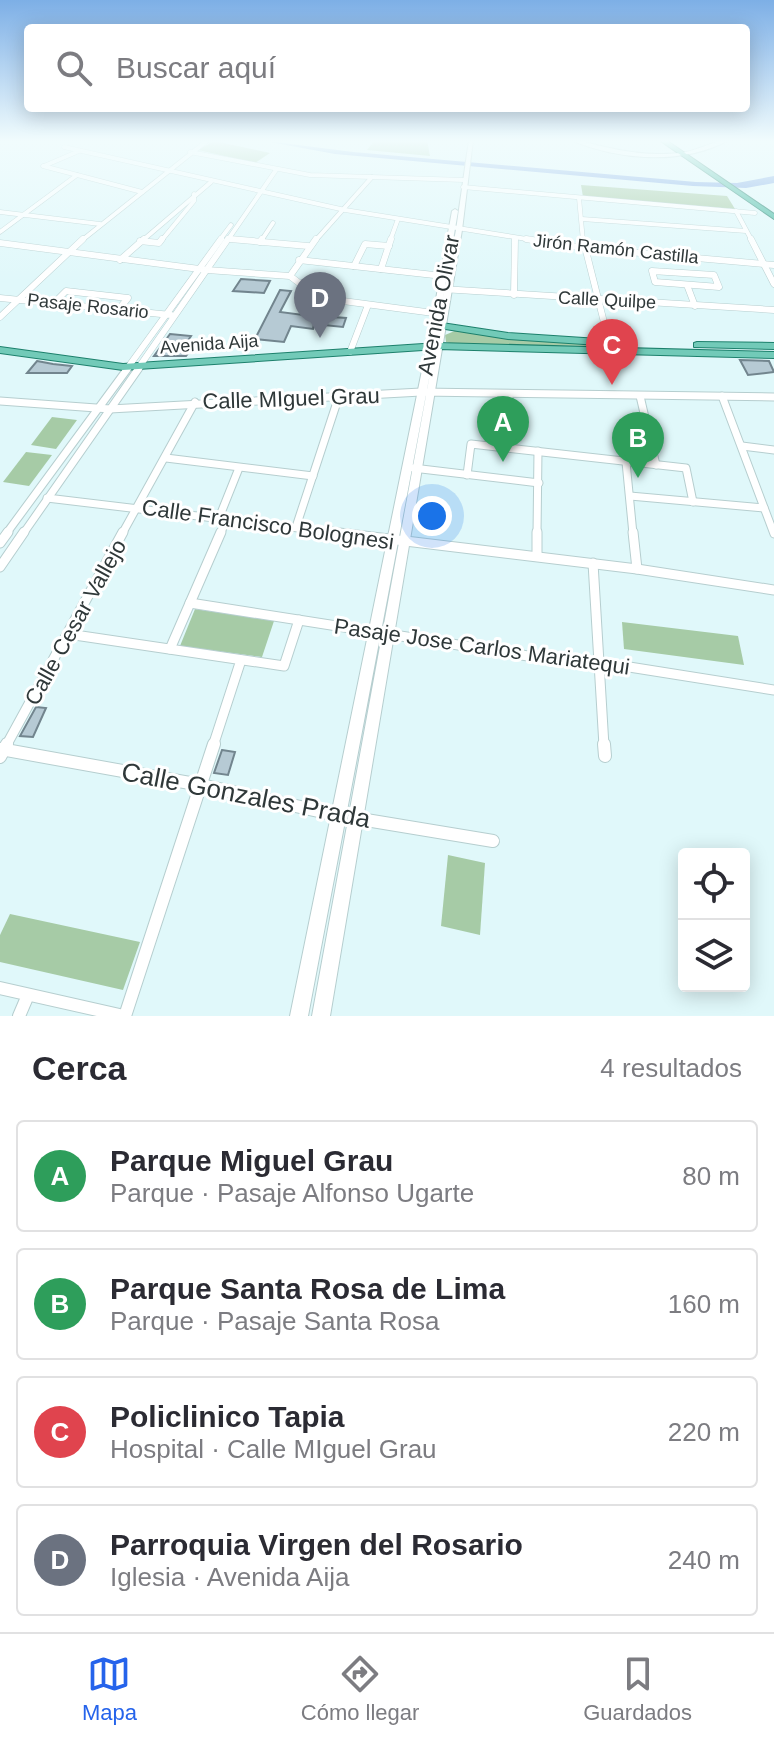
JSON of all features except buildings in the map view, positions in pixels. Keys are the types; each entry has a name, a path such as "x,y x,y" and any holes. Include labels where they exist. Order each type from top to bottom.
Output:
{"highway":[{"path":"733,187 774,217"}],"main road":[{"path":"441,318 508,336 610,346 741,350 774,355"},
{"name":"Avenida Aija","path":"0,343 129,361 137,365"},
{"name":"Avenida Aija","path":"0,350 123,367 435,346 610,346"},
{"path":"741,350 774,346"}],"street":[{"path":"0,232 60,187"},
{"path":"124,187 142,192"},
{"path":"0,317 66,253 148,187"},
{"path":"120,260 203,187"},
{"name":"Jirón Ramón Castilla","path":"236,187 345,210 584,248 774,265"},
{"path":"0,567 261,187"},
{"path":"290,276 308,246 363,187"},
{"name":"Avenida Olivar","path":"299,1016 338,816 380,632 441,318 462,187"},
{"path":"491,187 755,213"},
{"path":"203,270 228,239 258,192"},
{"path":"140,241 159,243 194,201 194,194"},
{"path":"579,198 584,248 610,346"},
{"path":"736,211 774,284"},
{"path":"0,212 100,224"},
{"path":"381,269 398,219"},
{"path":"582,219 746,231"},
{"path":"260,242 273,223"},
{"name":"Avenida Olivar","path":"445,289 443,276 456,229"},
{"path":"514,295 515,238"},
{"path":"228,239 308,246"},
{"path":"0,243 203,270 290,276 318,296 441,318"},
{"path":"354,266 365,244 389,246"},
{"path":"676,256 681,273"},
{"path":"299,260 443,276"},
{"path":"652,271 714,275 719,287 687,285 655,282 652,271"},
{"path":"687,285 695,306"},
{"name":"Calle Quilpe","path":"445,289 774,310"},
{"path":"54,303 66,291 128,298 119,309"},
{"name":"Pasaje Rosario","path":"0,298 172,315"},
{"path":"350,352 368,305"},
{"path":"0,543 97,408 137,365"},
{"name":"Calle MIguel Grau","path":"0,401 110,409 195,402 425,392 774,397"},
{"path":"508,448 509,394"},
{"path":"296,527 339,396"},
{"path":"640,396 656,465"},
{"path":"722,396 774,535"},
{"name":"Calle Cesar Vallejo","path":"1,752 195,402"},
{"path":"467,475 471,444 686,468 693,502"},
{"path":"742,446 774,450"},
{"path":"537,556 538,451"},
{"path":"166,458 313,476"},
{"path":"626,462 637,569"},
{"path":"170,649 223,519 239,468"},
{"path":"411,468 539,483"},
{"path":"630,496 764,508"},
{"name":"Calle Francisco Bolognesi","path":"47,498 593,563 774,590"},
{"path":"593,563 605,756"},
{"name":"Pasaje Jose Carlos Mariatequi","path":"190,603 774,690"},
{"path":"68,634 284,666 299,620"},
{"name":"Avenida Olivar","path":"321,1016 356,818 380,632"},
{"path":"0,988 124,1016 241,660"},
{"name":"Calle Gonzales Prada","path":"1,752 201,785 338,816 493,841"},
{"path":"19,1016 28,995"}],"green space":[{"path":"581,187 727,196 735,209 583,197"},
{"path":"457,330 604,346 457,345 446,342 445,335"},
{"path":"52,417 77,420 56,449 31,445"},
{"path":"26,452 52,455 29,486 3,482"},
{"path":"195,609 274,621 262,657 180,646"},
{"path":"622,622 738,636 744,665 624,649"},
{"path":"448,855 485,863 480,935 441,926"},
{"path":"10,914 140,942 123,990 0,962 0,935"}],"place":[{"name":"Parroquia Virgen del Rosario","path":"320,338"},
{"name":"Policlinico Tapia","path":"612,385"},
{"name":"Parque Miguel Grau","path":"503,462"},
{"name":"Parque Santa Rosa de Lima","path":"638,478"}]}
